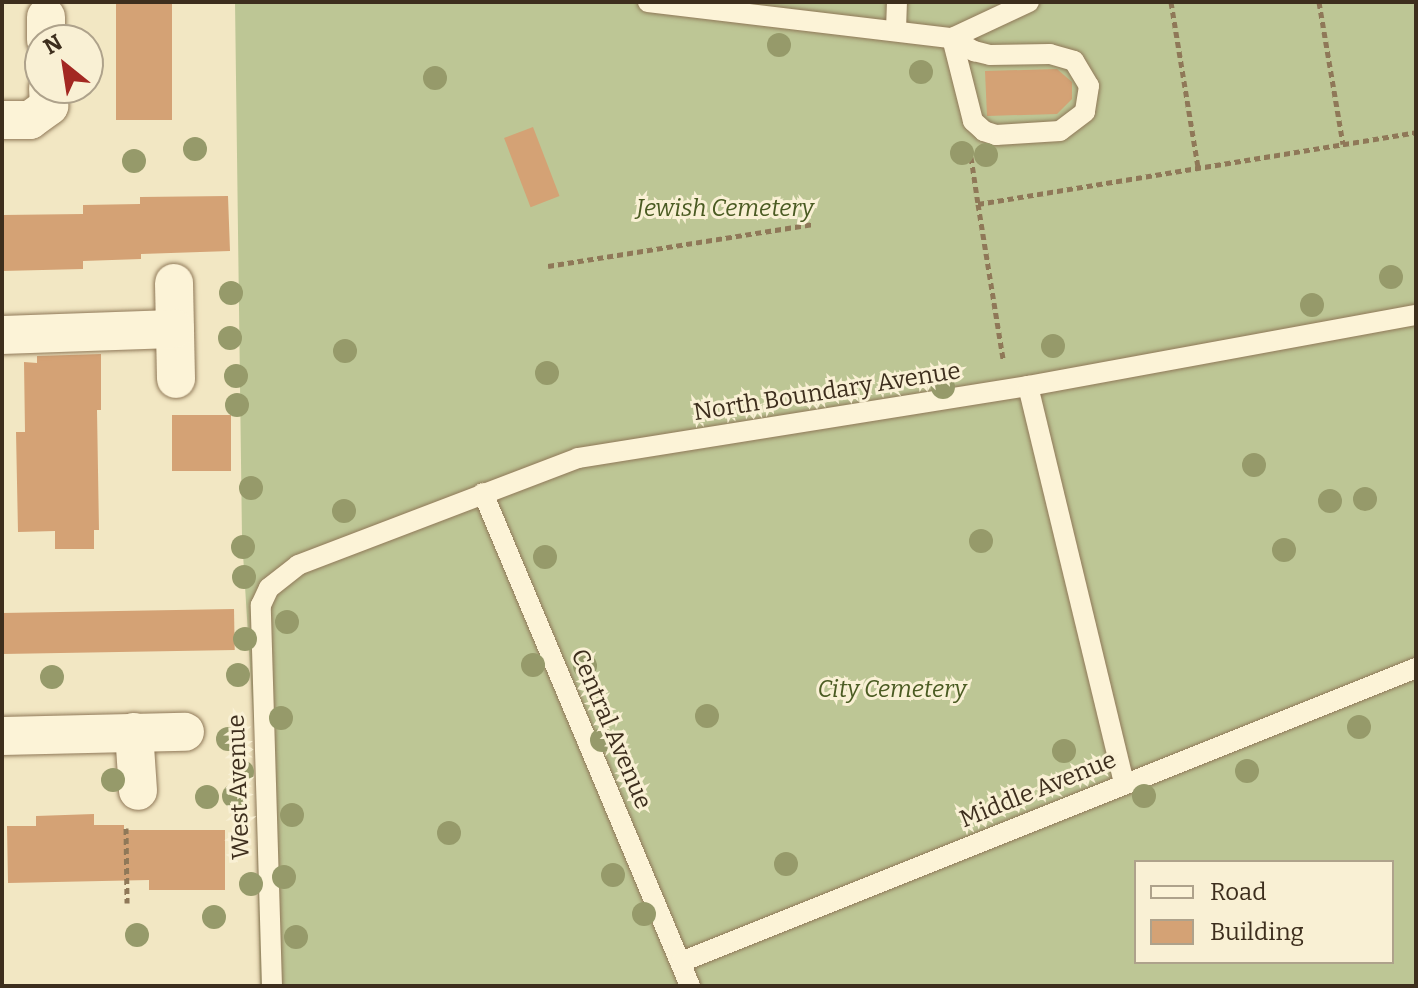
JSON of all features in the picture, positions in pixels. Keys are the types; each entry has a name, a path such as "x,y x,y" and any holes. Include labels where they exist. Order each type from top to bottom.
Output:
{"street":[{"path":"2,120 30,120 49,104"},
{"path":"174,283 176,379"},
{"path":"2,335 175,329"},
{"path":"134,732 138,791"},
{"path":"2,736 185,732"}],"lane":[{"path":"648,2 952,38 974,51 990,55 1050,54 1068,57 1081,68 1089,86 1085,112 1060,131 996,135 973,121 952,38"},
{"path":"896,30 897,2"},
{"path":"952,38 1029,2"},
{"name":"North Boundary Avenue","path":"269,588 298,565 578,458 1028,386 1416,315"},
{"path":"1028,386 1124,783"},
{"name":"Central Avenue","path":"483,493 690,986"},
{"name":"West Avenue","path":"269,588 261,605 272,986"},
{"name":"Middle Avenue","path":"681,962 1416,668"}],"path":[{"path":"1171,2 1198,167"},
{"path":"1319,2 1343,144"},
{"path":"973,121 970,145 1003,359"},
{"path":"978,204 1416,132"},
{"path":"548,266 812,224"},
{"path":"127,903 126,792 138,791"}],"green space":[{"name":"City Cemetery","path":"235,2 1416,2 1416,986 260,986 255,747 242,538"}],"building":[{"path":"116,2 172,2 172,120 116,120"},
{"path":"1057,69 1072,82 1072,99 1057,114 987,116 985,71"},
{"path":"533,127 560,196 531,207 504,138"},
{"path":"228,196 230,251 141,254 141,259 83,261 83,269 2,271 2,215 83,214 83,205 140,204 140,197"},
{"path":"101,354 101,410 97,410 99,530 94,530 94,549 55,549 55,531 18,532 16,432 25,432 24,362 37,363 37,356"},
{"path":"172,415 231,415 231,471 172,471"},
{"path":"234,609 235,650 3,654 2,613"},
{"path":"94,814 94,825 124,825 124,830 225,830 225,890 149,890 149,880 8,883 7,826 36,826 36,816"}],"park label":[{"name":"Jewish Cemetery","path":"725,209"}]}
